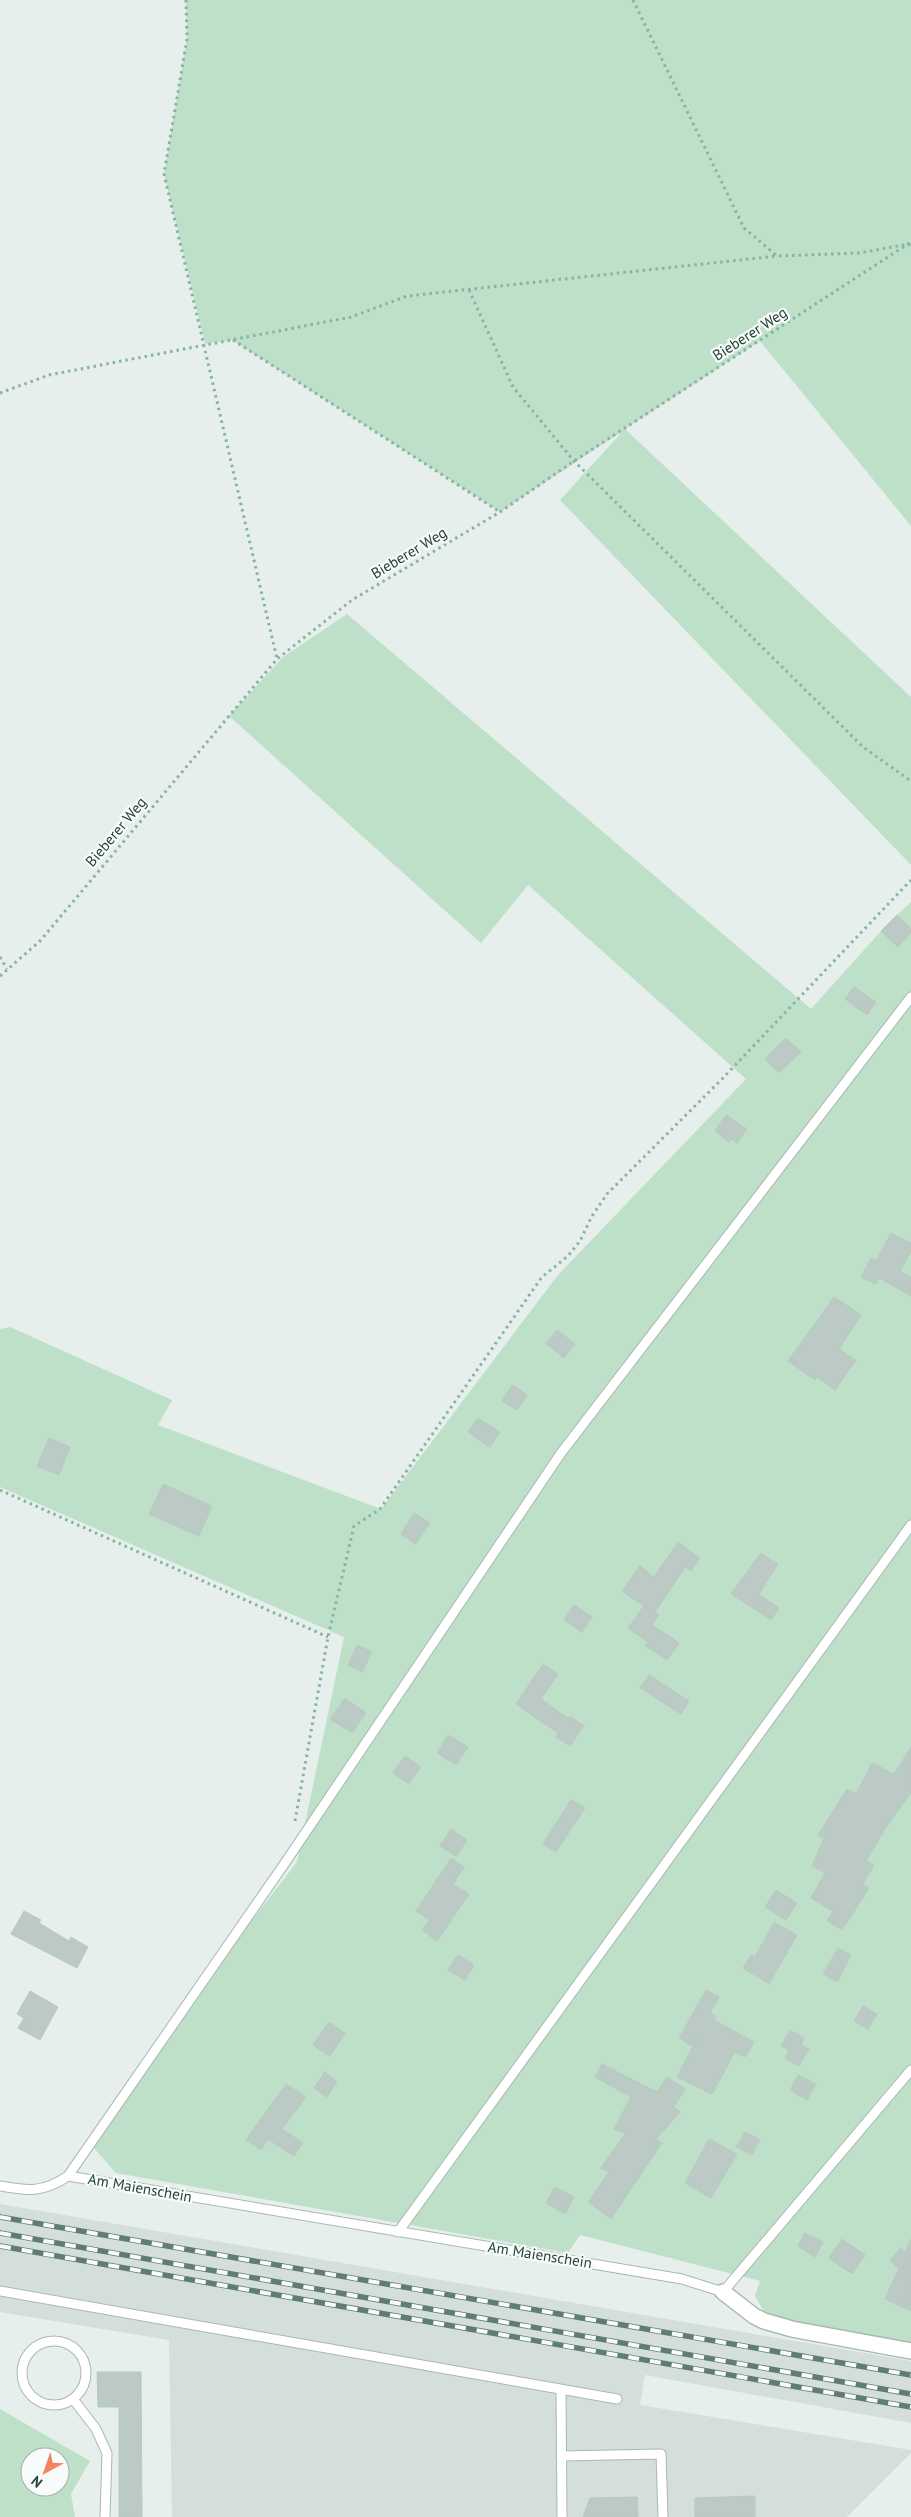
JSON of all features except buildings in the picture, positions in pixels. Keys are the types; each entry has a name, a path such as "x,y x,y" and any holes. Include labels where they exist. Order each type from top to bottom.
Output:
{"street":[{"path":"723,2292 754,2316 764,2321 792,2329 911,2351"}],"lane":[{"name":"Am Maienschein","path":"0,2186 32,2190 54,2186 68,2176 288,1860 561,1454 911,997"},
{"path":"398,2232 911,1525"},
{"path":"723,2292 911,2070"},
{"name":"Am Maienschein","path":"68,2176 682,2279 723,2292"},
{"path":"0,2291 617,2399"},
{"path":"55,2341 74,2349 84,2362 85,2379 78,2394 73,2399 65,2404 48,2405 33,2398 23,2384 21,2374 29,2353 42,2343 55,2341"},
{"path":"561,2390 562,2517"},
{"path":"73,2399 96,2429 107,2453 105,2517"},
{"path":"561,2456 662,2454 662,2517"}],"path":[{"path":"186,0 188,39 164,174 278,659"},
{"path":"633,0 744,228 777,256"},
{"path":"0,393 49,375 351,317 407,296 777,256 860,253 910,244"},
{"name":"Bieberer Weg","path":"0,976 40,940 278,659 352,600 500,512 574,461 910,244"},
{"path":"469,290 513,387 574,461 864,747 911,781"},
{"path":"232,340 500,512"},
{"path":"293,1831 328,1637 354,1526 380,1509 542,1277 568,1256 580,1241 592,1216 607,1194 723,1078 911,880"},
{"path":"0,957 8,969"},
{"path":"0,1490 328,1637"}],"shaded area":[{"path":"0,2204 911,2361 911,2423 645,2375 640,2405 911,2450 911,2453 847,2517 172,2517 169,2340 0,2312"}],"green space":[{"path":"186,0 911,0 911,526 760,341 625,429 911,697 911,865 560,500 623,431 500,512 232,340 205,344 164,174 187,39"},
{"path":"347,614 811,1009 881,931 911,902 911,2344 767,2316 755,2296 760,2281 580,2235 568,2253 116,2173 93,2147 193,1996 297,1862 344,1637 0,1487 0,1329 10,1327 172,1400 158,1425 381,1509 558,1275 746,1079 528,885 481,943 229,716 283,657"},
{"path":"0,2409 66,2447 20,2447 20,2497 70,2497 70,2449 90,2461 71,2494 75,2517 0,2517"}],"railway":[{"path":"0,2217 911,2375"},
{"path":"0,2233 911,2394"},
{"path":"0,2246 911,2407"}]}
